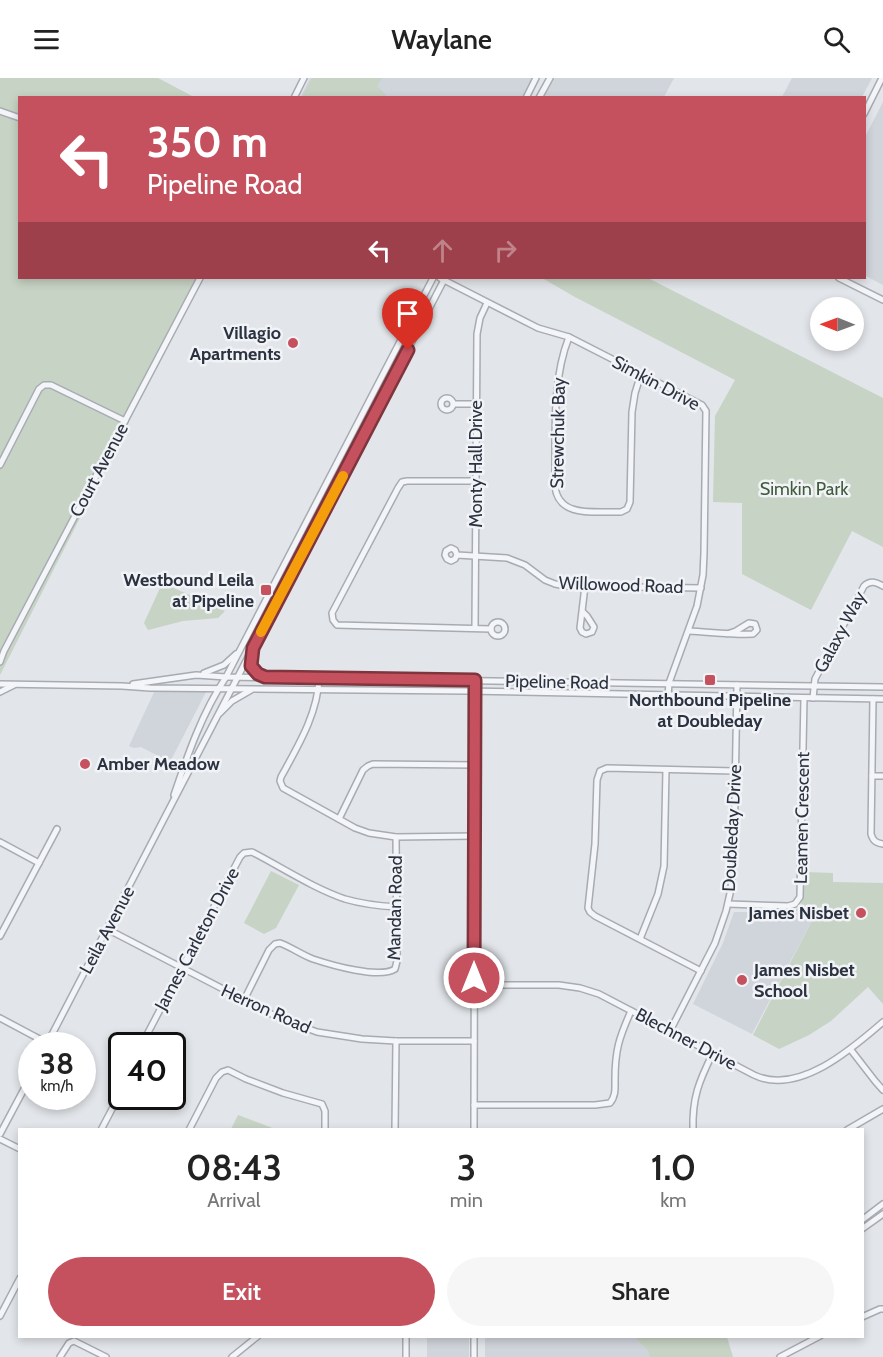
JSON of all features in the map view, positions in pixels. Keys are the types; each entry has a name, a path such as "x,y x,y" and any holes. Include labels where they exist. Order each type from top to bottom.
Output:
{"street":[{"path":"295,96 304,78"},
{"path":"527,96 536,78"},
{"path":"540,96 549,78"},
{"path":"866,110 882,78"},
{"path":"0,111 18,117"},
{"name":"Court Avenue","path":"0,663 4,651 199,279"},
{"name":"Leila Avenue","path":"167,814 199,725 432,279"},
{"name":"Leila Avenue","path":"53,1032 442,279"},
{"name":"Simkin Drive","path":"445,279 538,328 569,337 702,405 706,411 705,553 701,588 698,606 669,684 668,696"},
{"path":"841,279 883,300"},
{"name":"Monty Hall Drive","path":"475,628 477,334 480,318 487,303"},
{"name":"Strewchuk Bay","path":"569,337 560,364 557,386 555,486 559,501 565,506 578,511 621,512 627,509 630,502 633,401 641,374"},
{"path":"0,465 39,389 44,385 51,385 125,421"},
{"path":"454,404 477,404"},
{"path":"476,481 402,482 332,613 337,625 491,629"},
{"name":"Willowood Road","path":"457,555 507,558 525,565 545,580 555,584 701,588"},
{"name":"Galaxy Way","path":"813,698 817,676 864,586 873,582 883,586"},
{"path":"583,612 585,586"},
{"path":"689,631 727,634 753,634 757,630 755,624 749,623 727,634"},
{"path":"253,648 251,666 258,674 265,677"},
{"path":"196,675 223,666 239,651"},
{"name":"Pipeline Road","path":"124,686 196,675 883,687"},
{"path":"319,678 316,705 280,781 283,788 355,828 369,833 396,837 475,836"},
{"path":"474,1128 475,680"},
{"name":"Pipeline Road","path":"0,684 883,699"},
{"path":"0,692 15,684"},
{"name":"Doubleday Drive","path":"670,1031 715,943 728,904 734,852 736,685"},
{"path":"218,714 232,701 252,689"},
{"name":"Leamen Crescent","path":"728,904 789,906 795,904 800,897 804,698"},
{"path":"873,699 871,834 872,840 883,844"},
{"path":"339,819 363,770 373,764 475,765"},
{"path":"701,971 590,912 588,908 595,844 597,780 600,771 607,768 735,771"},
{"path":"640,939 658,894 663,866 666,770"},
{"path":"872,776 883,776"},
{"path":"1,934 57,829"},
{"name":"Mandan Road","path":"244,1000 269,950 275,944 280,943 311,959 349,969 383,973 390,972 397,966 396,837"},
{"path":"0,842 39,862"},
{"name":"James Carleton Drive","path":"148,1032 244,853 252,852 313,885 344,898 366,904 397,907"},
{"name":"Herron Road","path":"107,929 279,1018 317,1032 362,1039 396,1041 474,1041"},
{"name":"Blechner Drive","path":"474,985 570,986 594,991 760,1078 773,1081 806,1075 851,1050 883,1022"},
{"path":"474,1105 610,1103 615,1092 615,1058 619,1038 631,1011"},
{"path":"0,1018 25,1032"},
{"path":"395,1128 396,1041"},
{"path":"851,1050 883,1090"},
{"path":"693,1128 695,1094 712,1053"},
{"path":"190,1128 216,1078 228,1070 283,1093 322,1104 325,1111 326,1128"},
{"path":"0,1134 18,1100"},
{"path":"850,1128 883,1109"},
{"path":"102,1128 112,1110"},
{"path":"0,1139 18,1148"},
{"path":"864,1218 883,1204"},
{"path":"864,1228 883,1214"},
{"path":"0,1316 18,1282"},
{"path":"864,1316 883,1309"},
{"path":"232,1357 256,1338"},
{"path":"406,1338 406,1357"},
{"path":"474,1338 474,1357"},
{"path":"780,1357 816,1338"},
{"path":"60,1357 69,1343 74,1341 106,1357"}],"shaded area":[{"path":"310,78 534,78 525,96 301,96"},
{"path":"555,78 674,78 665,96 545,96"},
{"path":"792,78 872,78 863,96 783,96"},
{"path":"883,102 883,285 866,276 866,135"},
{"path":"155,690 201,690 206,692 170,762 141,747 129,746"},
{"name":"James Nisbet","path":"734,912 816,913 752,1034 693,1004 723,943"},
{"path":"427,1338 469,1338 469,1357 427,1357"},
{"path":"485,1338 635,1338 654,1357 485,1357"}],"green space":[{"path":"0,78 158,78 192,96 18,96 18,279 201,279 0,675"},
{"path":"312,78 382,78 377,86 386,95 386,96 303,96"},
{"name":"Simkin Park","path":"544,279 650,279 883,398 883,547 852,531 811,610 742,574 742,503 713,502 715,416 735,380"},
{"path":"167,585 225,611 218,618 183,621 148,630 144,623 160,588"},
{"path":"271,871 299,885 276,928 264,934 244,923"},
{"path":"804,872 833,873 833,882 883,883 883,1004 868,987 831,1021 809,1035 779,1049 753,1035 816,913 794,911 803,899"},
{"path":"238,1115 272,1128 232,1128"},
{"path":"635,1338 727,1338 733,1357 650,1357 648,1351"}],"slow traffic":[{"path":"261,632 343,476"}],"place":[{"name":"Villagio Apartments","path":"293,343"},
{"name":"Westbound Leila at Pipeline","path":"266,590"},
{"name":"Northbound Pipeline at Doubleday","path":"710,680"},
{"name":"Amber Meadow","path":"85,764"},
{"name":"James Nisbet","path":"861,913"},
{"name":"James Nisbet School","path":"742,980"}],"route":[{"path":"408,350 253,648 251,666 258,674 265,677 475,680 474,978"}]}
